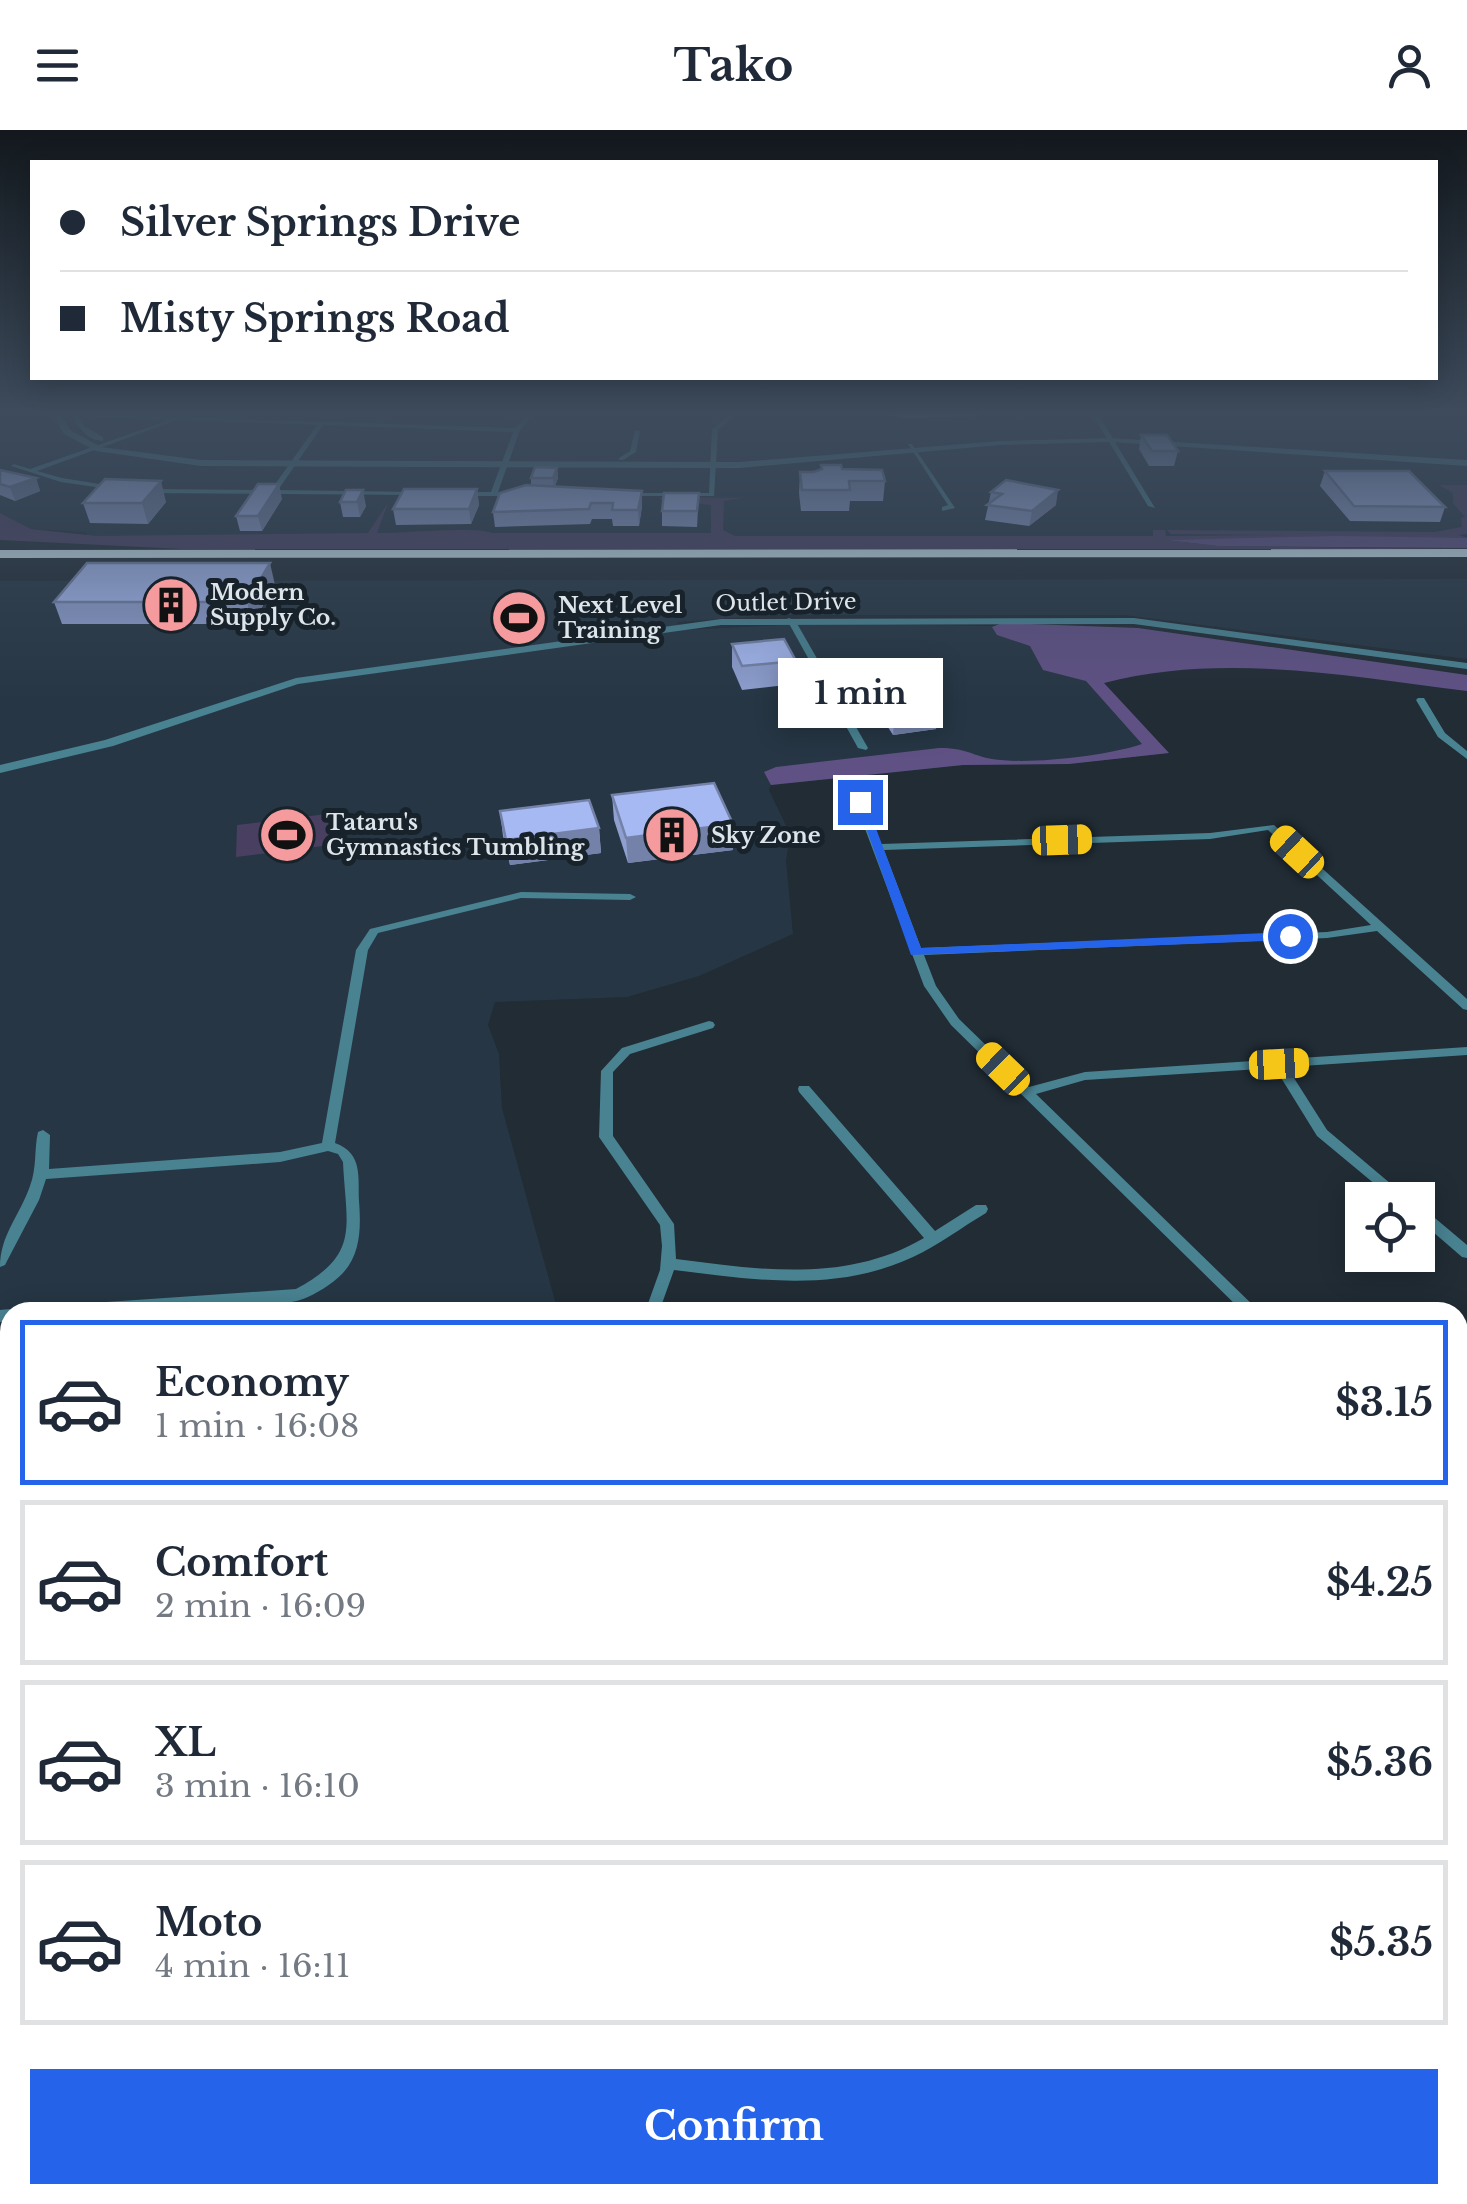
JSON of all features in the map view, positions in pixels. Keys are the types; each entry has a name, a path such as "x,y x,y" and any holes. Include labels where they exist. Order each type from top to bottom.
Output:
{"highway":[{"path":"0,546 204,553"},
{"path":"0,554 1467,554"},
{"path":"0,562 1467,562"},
{"path":"0,570 288,562"}],"street":[{"name":"Outlet Drive","path":"0,769 93,748 254,694 328,674 686,626 791,620 1134,621 1467,666"},
{"path":"791,620 863,748"},
{"path":"1422,700 1442,735 1467,756"},
{"path":"860,802 930,986 955,1022 1242,1302"},
{"path":"877,847 1210,836 1270,827 1467,1006"},
{"path":"328,1146 362,950 374,931 521,894 630,897"},
{"path":"916,952 1327,935 1379,927"},
{"path":"1445,987 1467,984"},
{"path":"659,1302 667,1264 667,1224 606,1137 607,1071 626,1052 709,1025"},
{"path":"1027,1092 1085,1076 1467,1050"},
{"path":"1279,1064 1322,1133 1381,1182"},
{"path":"804,1089 933,1238"},
{"path":"0,1261 42,1174 47,1156 43,1135"},
{"path":"42,1174 280,1157 328,1146 343,1150 350,1162 352,1252 322,1284 298,1295 195,1302"},
{"path":"667,1264 819,1278 902,1256 981,1209"},
{"path":"1435,1227 1467,1254"}],"shaded area":[{"path":"383,511 377,533 711,533 711,511 724,511 723,530 735,536 1153,536 1153,530 1165,530 1166,536 1285,535 1171,534 1167,530 1435,532 1462,527 1461,518 1465,517 1460,511 1467,511 1467,534 1459,535 1467,538 1166,540 1218,546 1467,549 182,549 0,540 0,513 31,529 97,536 368,533"},
{"path":"1467,511 1467,538 88,537 86,532 31,529 0,513"},
{"path":"1467,538 1467,548 1218,546 1166,540"},
{"path":"1467,579 1467,659 1125,615 773,615 677,622 682,630 822,623 1045,627 1169,753 1069,764 963,765 771,785 769,790 790,834 786,861 793,934 699,976 627,997 495,1002 488,1025 499,1054 502,1108 555,1302 0,1302 0,581"},
{"path":"1002,623 1138,628 1467,675 1467,691 1285,670 1193,669 1148,674 1104,683 1169,753 1069,764 963,765 771,785 764,772 776,767 939,748 992,759 1026,761 1089,756 1142,744 1086,681 1043,670 1030,646 997,635 992,627"},
{"name":"Tataru's Gymnastics Tumbling","path":"335,813 338,844 236,857 237,825"}],"building":[{"path":"240,511 261,511 258,516 236,516"},
{"path":"87,563 270,563 247,602 54,602"},
{"path":"784,639 796,661 742,666 732,644"},
{"path":"917,673 939,705 895,711 873,677"},
{"path":"714,783 733,824 626,838 612,795"},
{"path":"589,800 599,828 506,840 500,811"}],"place":[{"name":"Modern Supply Co.","path":"171,605"},
{"name":"Next Level Training","path":"519,618"},
{"name":"Tataru's Gymnastics Tumbling","path":"287,835"},
{"name":"Sky Zone","path":"672,835"}],"route":[{"path":"860,802 916,952 1290,936"}]}
